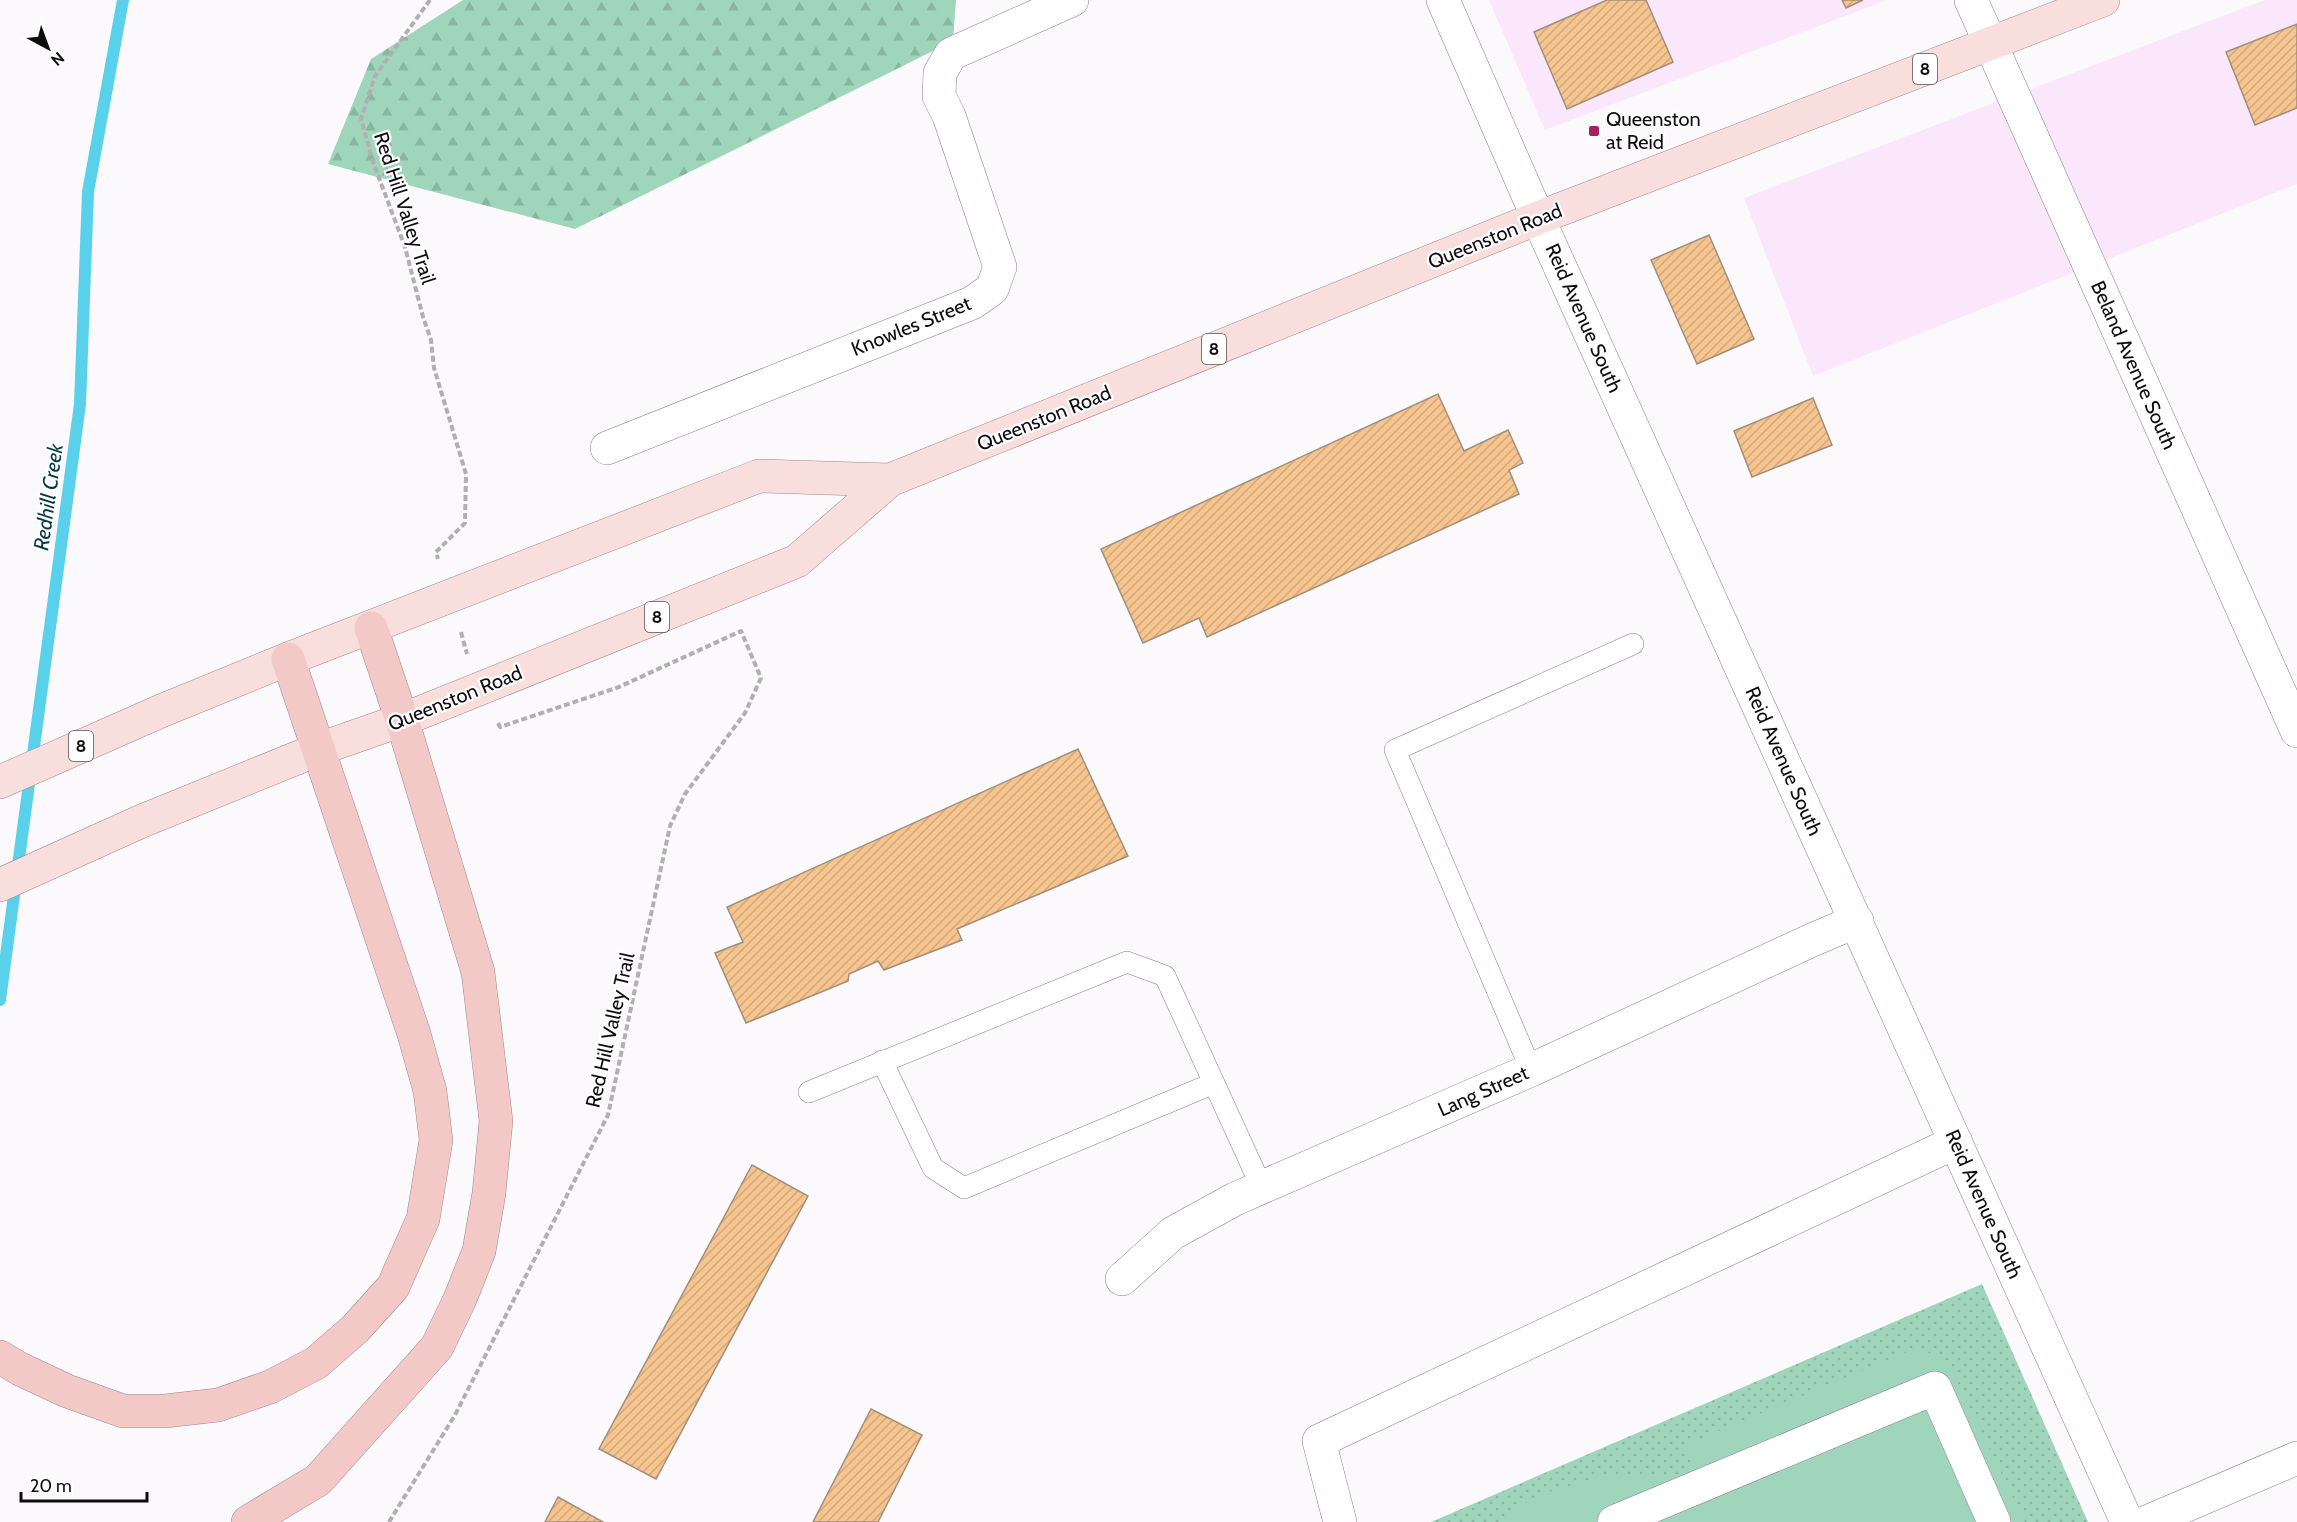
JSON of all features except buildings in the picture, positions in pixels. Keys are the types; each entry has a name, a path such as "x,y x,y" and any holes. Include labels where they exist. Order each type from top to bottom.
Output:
{"highway":[{"path":"248,1522 318,1480 437,1347 460,1299 479,1251 489,1193 496,1121 478,972 402,720 371,628"},
{"path":"0,1357 67,1391 123,1411 165,1411 218,1405 270,1387 316,1363 355,1329 393,1287 423,1219 436,1140 430,1091 414,1034 288,659"}],"main road":[{"name":"Queenston Road","path":"0,885 142,821 319,749 402,720 797,561 890,480 1538,218 2103,0"},
{"name":"Queenston Road","path":"0,782 161,711 288,659 759,476 890,480"}],"street":[{"name":"Knowles Street","path":"607,448 972,303 992,289 1000,267 949,116 939,96 940,74 951,54 1072,0"},
{"name":"Reid Avenue South","path":"1443,0 1538,218 2127,1522"},
{"name":"Beland Avenue South","path":"1971,0 2297,731"},
{"name":"Lang Street","path":"1122,1279 1173,1233 1235,1199 1531,1070 1857,921"},
{"path":"1340,1522 1319,1441 1956,1143"},
{"path":"1614,1522 1935,1388 1994,1522"},
{"path":"2147,1522 2297,1458"}],"lane":[{"path":"1531,1070 1395,750 1632,644"},
{"path":"809,1092 882,1060 1127,962 1165,976 1262,1188"},
{"path":"882,1060 933,1168 964,1188 1214,1083"}],"path":[{"name":"Red Hill Valley Trail","path":"430,0 375,75 361,119 373,162 405,247 431,340 434,368 466,474"},
{"name":"Red Hill Valley Trail","path":"389,1522 455,1415 608,1115 670,826 685,794 745,713 761,678 741,631"}],"shaded area":[{"path":"1489,0 1887,0 1545,130"},
{"path":"2265,0 2297,0 2297,184 1813,376 1744,198"}],"green space":[{"path":"463,0 956,0 953,41 575,229 328,164 371,59"},
{"path":"1982,1284 2088,1522 1431,1522"},
{"path":"1918,1347 1949,1365 2025,1522 1499,1522 1536,1496 1605,1475 1677,1478 1699,1487 1685,1445"}],"waterway":[{"name":"Redhill Creek","path":"0,1000 80,404 88,192 123,0"}],"place":[{"name":"Queenston at Reid","path":"1594,131"}]}
